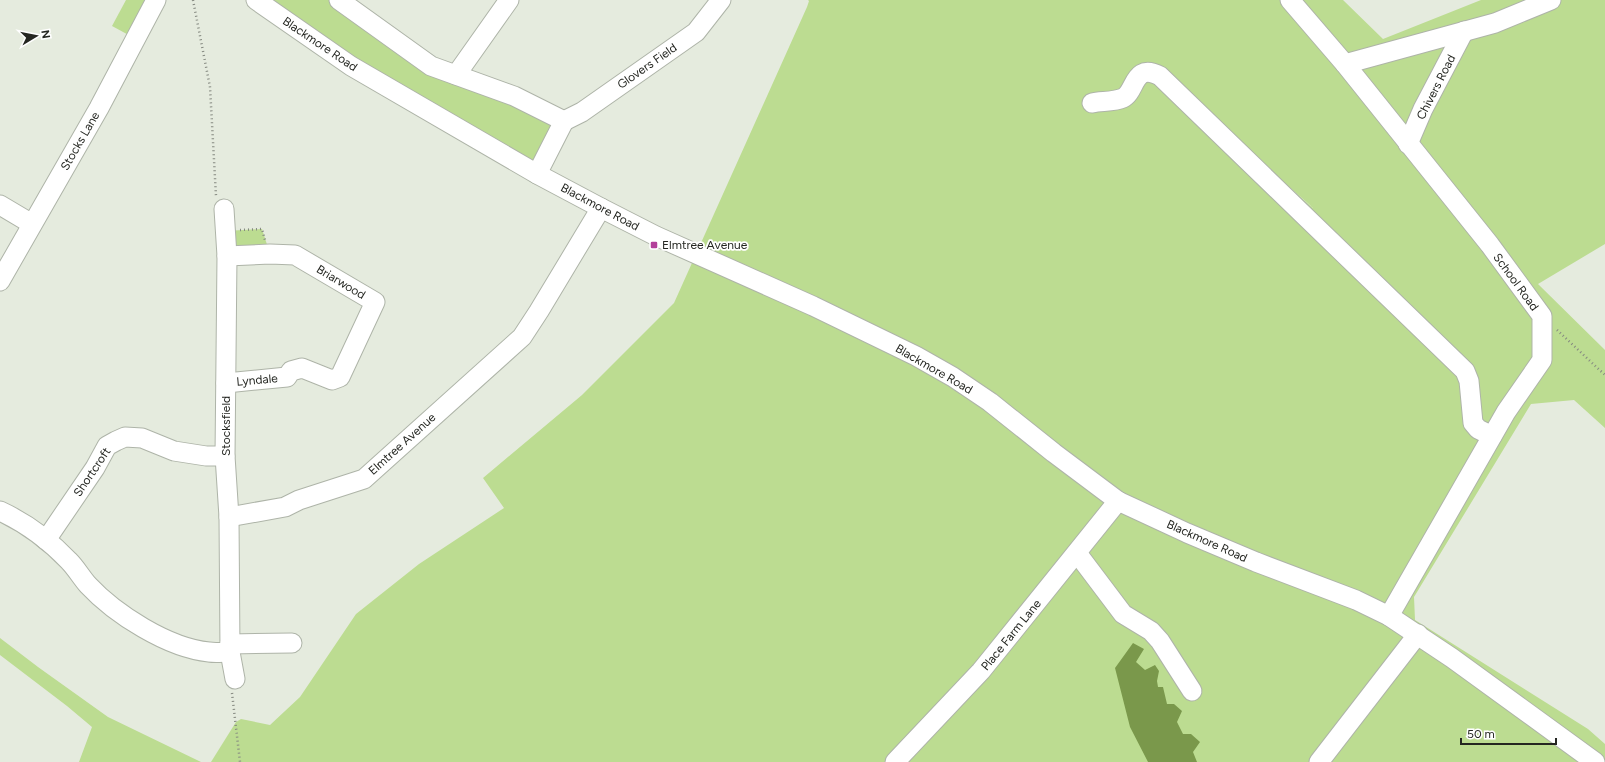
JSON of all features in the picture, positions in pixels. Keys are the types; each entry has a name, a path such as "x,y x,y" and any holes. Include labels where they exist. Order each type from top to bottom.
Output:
{"street":[{"name":"Stocks Lane","path":"0,281 99,108 156,0"},
{"name":"Blackmore Road","path":"256,0 351,66 537,174 656,236 813,306 916,356 953,377 990,402 1118,501 1208,542 1356,600 1389,616 1418,634 1594,762"},
{"path":"338,0 432,66 514,96 564,121 537,174"},
{"path":"456,75 510,0"},
{"name":"Glovers Field","path":"564,121 582,112 696,32 721,0"},
{"name":"School Road","path":"1290,0 1345,64 1490,245 1542,316 1542,360 1506,412 1389,616"},
{"name":"Chivers Road","path":"1345,64 1495,23 1551,0"},
{"name":"Chivers Road","path":"1408,144 1423,110 1464,31"},
{"path":"1092,103 1123,98 1130,91 1136,79 1145,73 1155,73 1160,76 1465,371 1469,381 1473,423 1478,429 1492,436"},
{"path":"0,205 32,224"},
{"name":"Elmtree Avenue","path":"229,516 285,507 299,500 364,479 522,337 540,311 601,208"},
{"name":"Stocksfield","path":"224,209 227,256 225,456 229,516 230,648 234,679"},
{"name":"Briarwood","path":"227,256 270,254 295,255 375,302 340,377 332,380 302,368 291,371 287,377"},
{"name":"Lyndale","path":"226,383 287,377"},
{"name":"Shortcroft","path":"46,540 95,468 107,446 116,441 125,437 142,438 174,451 206,456 225,456"},
{"name":"Place Farm Lane","path":"895,762 981,671 1118,501"},
{"path":"0,510 18,519 46,540 69,561 88,585 113,607 141,627 187,648 209,652 230,648 292,642"},
{"path":"1077,553 1123,614 1144,625 1156,636 1192,691"},
{"path":"1319,762 1418,634"}],"path":[{"path":"193,0 210,87 217,206 224,209"},
{"path":"225,231 262,229 270,254"},
{"path":"1542,316 1605,375"},
{"path":"234,679 231,681 240,762"}],"shaded area":[{"path":"126,0 156,0 136,39 112,26"},
{"path":"256,0 339,0 407,49 564,121 537,174"},
{"path":"808,0 1343,0 1383,39 1481,0 1605,0 1605,244 1538,284 1605,350 1605,428 1574,400 1531,404 1414,597 1415,620 1588,729 1605,744 1605,762 211,762 236,722 241,719 270,725 300,697 356,614 419,564 504,508 483,478 582,395 674,303 809,1","holes":["1249,152 1310,205 1313,208"]},
{"path":"262,229 270,254 227,256 225,231"},
{"path":"0,638 108,717 201,762 79,762 92,727 0,655"},
{"path":"1133,643 1144,649 1136,662 1145,670 1155,665 1159,671 1157,681 1158,687 1163,687 1167,704 1174,704 1182,711 1177,722 1183,734 1191,734 1200,742 1193,752 1197,762 1148,762 1130,727 1115,668"}],"place":[{"name":"Elmtree Avenue","path":"654,245"}]}
